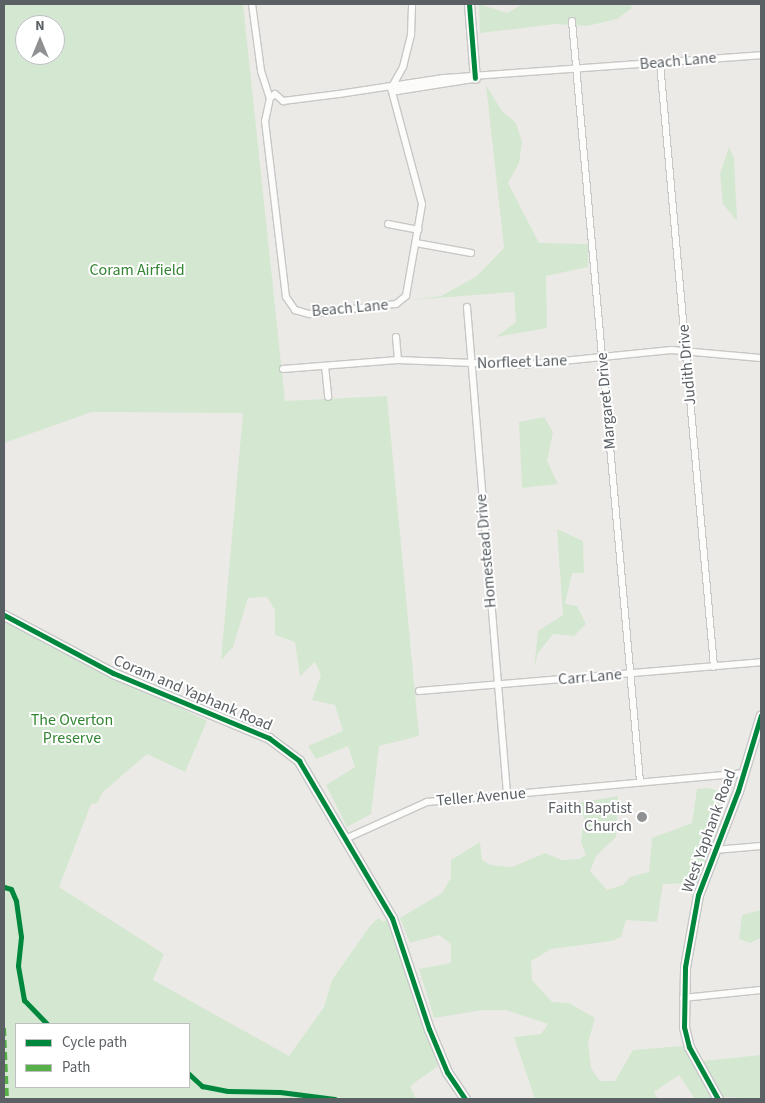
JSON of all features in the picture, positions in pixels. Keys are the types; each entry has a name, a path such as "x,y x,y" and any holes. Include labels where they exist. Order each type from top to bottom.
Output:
{"main road":[{"path":"468,4 475,78"},
{"name":"Coram and Yaphank Road","path":"4,615 85,660 275,742 299,761 392,918 429,1030 448,1072 465,1099"},
{"name":"West Yaphank Road","path":"718,1099 689,1047 683,998 689,935 698,895 743,773 761,715"}],"street":[{"path":"252,4 261,71 270,98"},
{"path":"391,88 403,66 412,35 412,4"},
{"name":"Margaret Drive","path":"572,21 640,781"},
{"name":"Beach Lane","path":"391,88 422,204 406,296 396,304 309,314 295,310 286,297 264,121 270,98 275,94 283,101 391,88 397,83 761,55"},
{"name":"Judith Drive","path":"660,63 714,667"},
{"path":"388,224 418,230"},
{"path":"416,243 471,253"},
{"name":"Homestead Drive","path":"467,306 470,364 507,795"},
{"path":"396,337 398,360"},
{"name":"Norfleet Lane","path":"283,369 398,360 523,365 602,356 686,352 761,358"},
{"path":"325,366 328,397"},
{"name":"Carr Lane","path":"419,691 761,662"},
{"name":"Teller Avenue","path":"345,839 427,802 743,773"},
{"path":"715,850 761,846"},
{"path":"683,998 761,990"}],"green space":[{"name":"Coram Airfield","path":"4,4 243,4 285,401 387,396 419,736 379,746 371,814 347,827 326,785 355,767 348,746 316,759 308,746 343,731 335,705 312,700 321,675 315,662 300,676 295,642 275,635 275,610 267,597 248,598 233,647 221,660 243,413 92,412 4,443"},
{"path":"479,4 507,13 523,4 630,4 632,8 617,19 587,26 555,24 480,33"},
{"path":"486,85 502,111 516,123 522,142 519,163 508,183 539,243 588,244 588,267 546,276 547,328 496,337 516,322 514,292 411,300 441,296 477,276 504,248"},
{"path":"729,147 734,158 737,221 723,204 720,174"},
{"path":"544,417 553,432 547,461 558,484 522,488 519,422"},
{"path":"557,529 583,541 584,573 572,573 565,604 577,606 586,624 574,636 553,634 538,653 534,668 538,631 563,615"},
{"name":"The Overton Preserve","path":"4,620 207,721 185,772 147,754 103,792 97,803 91,804 59,887 164,954 153,980 289,1056 324,1007 332,980 370,926 378,918 384,922 388,917 438,1066 410,1086 416,1099 4,1099"},
{"path":"708,788 716,790 722,818 697,883 663,884 657,922 626,920 621,937 612,941 551,949 531,961 532,980 552,1002 569,1003 595,1018 588,1043 591,1068 600,1081 615,1081 633,1050 682,1046 712,1099 695,1099 679,1075 654,1092 658,1099 535,1099 514,1037 541,1034 548,1024 506,1010 483,1010 434,1018 419,969 451,963 451,944 439,935 410,943 400,918 442,893 451,878 451,860 480,842 482,860 491,865 512,867 545,853 562,860 579,859 586,855 581,842 584,818 577,803 618,796 616,837 596,856 590,871 607,890 623,885 630,877 649,872 652,838 692,823 697,789"},
{"path":"761,910 761,938 750,943 739,939 742,915"},
{"path":"761,1055 761,1099 724,1097 702,1061"}],"marked path":[{"path":"4,1028 7,1099"}],"cycle path":[{"path":"469,4 475,78"},
{"path":"4,615 113,673 269,738 299,761 392,918 429,1029 447,1072 465,1099"},
{"path":"718,1099 689,1047 684,1027 685,967 698,895 738,791 761,715"},
{"path":"4,887 11,889 16,901 21,937 18,966 24,1000 46,1023"},
{"path":"190,1075 202,1086 228,1091 280,1092 335,1099"}],"place":[{"name":"Faith Baptist Church","path":"642,817"}]}
